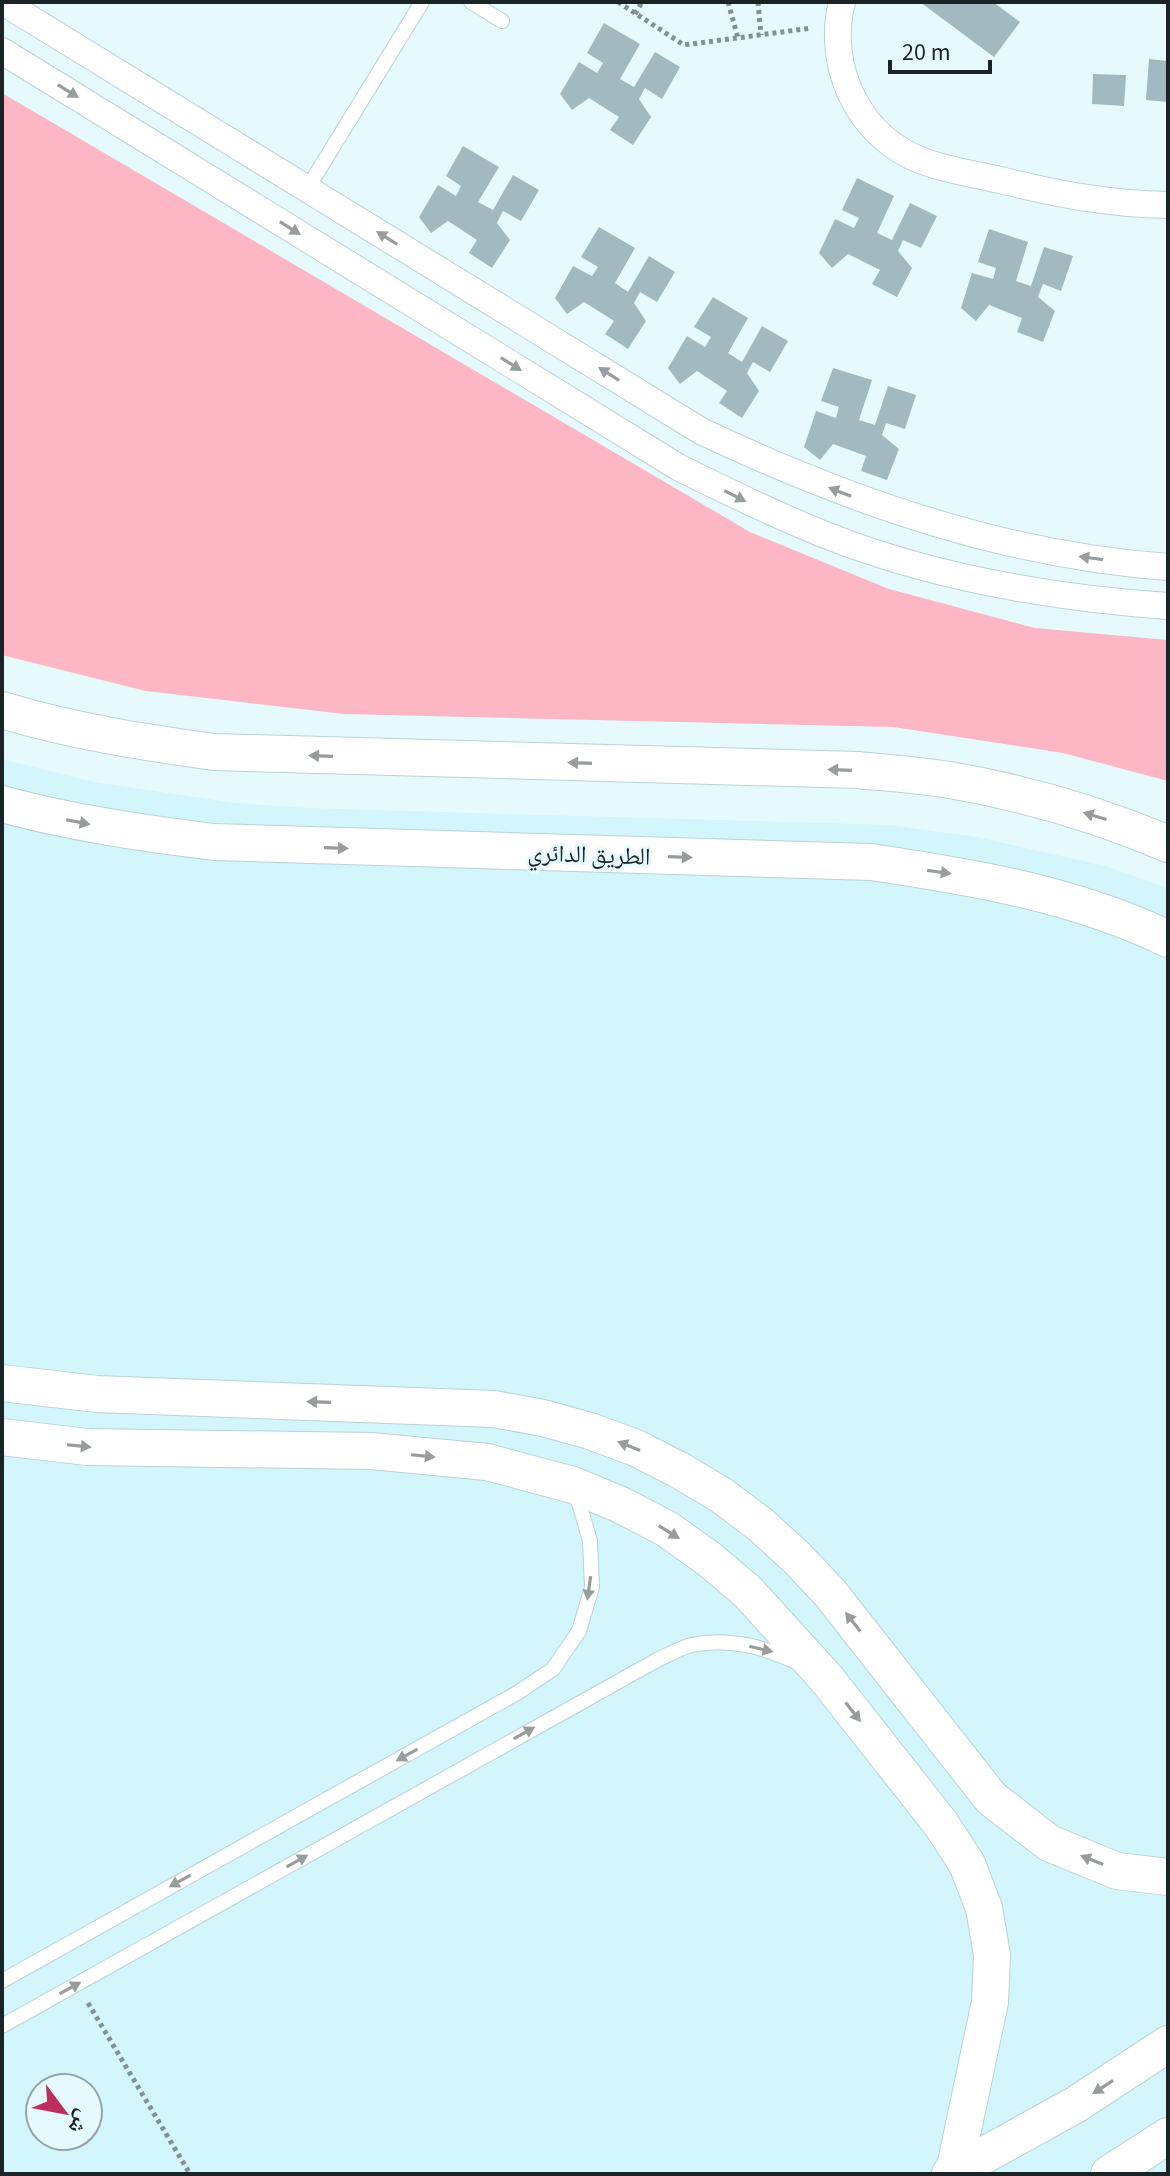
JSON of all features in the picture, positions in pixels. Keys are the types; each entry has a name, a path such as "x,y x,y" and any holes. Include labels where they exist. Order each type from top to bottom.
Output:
{"street":[{"path":"3,2 701,431 783,470 868,503 955,530 1044,551 1168,567"},
{"path":"839,13 839,64 854,102 879,133 911,156 1065,196 1128,204 1168,205"},
{"path":"2,51 678,467 753,505 831,537 911,563 1093,601 1168,606"},
{"path":"2,710 122,739 214,752 858,770 949,780 1037,798 1124,825 1168,844"},
{"name":"الطريق الدائري","path":"2,804 129,832 214,842 871,862 968,876 1063,900 1168,939"},
{"path":"2,1383 97,1394 494,1409 543,1418 636,1448 721,1495 761,1525 806,1566 991,1798 1049,1843 1117,1871 1168,1877"},
{"path":"371,1451 374,1405"},
{"path":"2,1437 87,1447 371,1451 487,1462 573,1485 621,1505 667,1529 709,1559 748,1592 826,1678 941,1824 967,1864 984,1908 992,1955 990,2002 952,2173"},
{"path":"952,2173 1075,2105 1168,2044"},
{"path":"1109,2174 1168,2136"}],"lane":[{"path":"307,189 422,2"},
{"path":"471,2 502,21"},
{"path":"2,1981 517,1693 553,1669 579,1631 592,1587 590,1541 573,1485"},
{"path":"2,2026 616,1681 692,1645 734,1643 775,1652 826,1678"}],"path":[{"path":"618,2 684,45 761,35 839,13"},
{"path":"635,14 642,2"},
{"path":"728,2 738,38"},
{"path":"758,2 761,35"},
{"path":"77,1984 190,2174"}],"shaded area":[{"path":"2,93 750,532 889,589 1035,628 1168,640 1168,781 1063,753 893,727 344,714 146,691 2,655"},
{"path":"2,759 94,782 235,803 306,808 890,825 977,837 1105,866 1168,888 1168,2174 2,2174"}],"building":[{"path":"920,2 993,2 1020,22 994,57"},
{"path":"604,23 640,44 620,79 634,87 655,52 680,67 662,99 645,88 639,99 651,117 633,145 610,130 619,117 589,98 572,110 560,94 579,62 597,73 603,63 587,53"},
{"path":"1149,59 1168,61 1168,102 1146,100"},
{"path":"1093,74 1126,75 1124,106 1092,104"},
{"path":"463,146 499,167 478,202 493,210 513,175 539,190 521,221 503,211 497,223 510,240 492,268 469,253 477,240 448,221 431,233 419,217 438,185 456,196 461,186 446,176"},
{"path":"857,178 894,196 877,233 892,240 910,203 937,216 921,248 903,240 898,251 912,268 897,297 872,284 880,270 848,254 832,268 819,253 835,219 854,228 859,218 842,210"},
{"path":"599,227 635,248 615,283 628,292 649,256 675,272 657,302 640,292 634,303 646,321 628,349 605,334 614,321 584,302 567,314 555,298 573,266 592,276 598,267 581,257"},
{"path":"989,229 1028,242 1016,281 1031,286 1044,247 1073,256 1061,291 1043,284 1038,297 1055,311 1043,342 1017,332 1022,318 989,305 976,321 961,308 972,273 993,279 996,268 978,262"},
{"path":"713,297 748,318 728,353 742,362 762,326 788,341 770,372 753,362 747,373 759,391 742,418 719,403 727,391 697,371 680,384 668,368 687,336 705,347 711,337 694,327"},
{"path":"833,368 872,380 859,420 875,425 888,386 916,395 905,429 886,423 882,435 899,449 887,480 861,471 866,456 833,444 820,460 804,447 816,411 836,418 839,407 821,401"}]}
